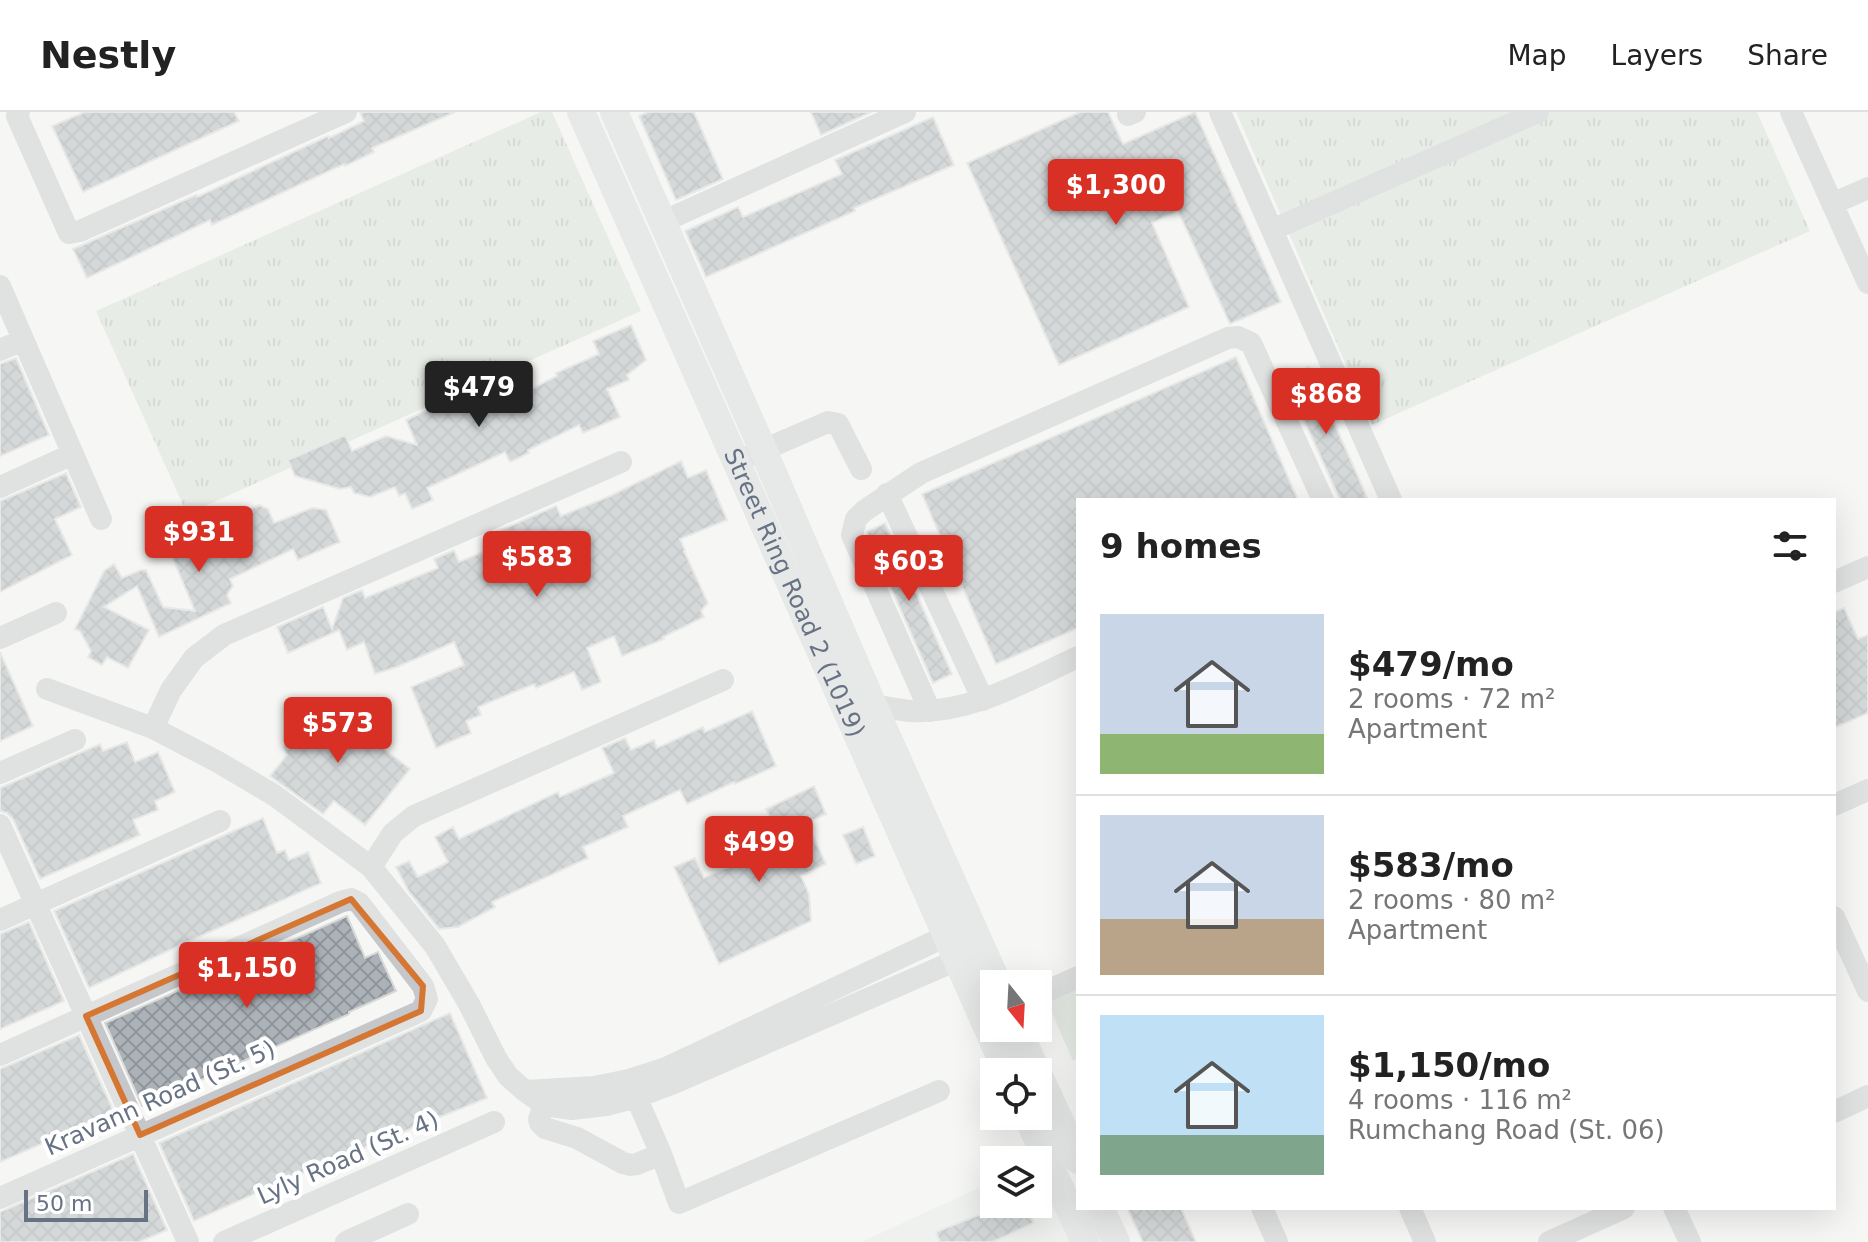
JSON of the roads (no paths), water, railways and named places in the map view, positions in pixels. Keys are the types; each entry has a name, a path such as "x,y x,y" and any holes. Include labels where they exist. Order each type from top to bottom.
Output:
{"main road":[{"name":"Street Ring Road 2 (1019)","path":"581,112 1001,1058"},
{"name":"Street Ring Road 2 (1019)","path":"614,112 992,970"},
{"path":"1052,1103 1076,1156"},
{"path":"1033,1130 1085,1242"},
{"path":"1101,1210 1116,1242"}],"street":[{"path":"19,112 17,116 69,233 80,231 346,112"},
{"path":"662,222 905,112"},
{"path":"1272,230 1538,112"},
{"path":"1791,112 1868,283"},
{"path":"1223,113 1390,498"},
{"path":"1832,204 1868,188"},
{"path":"0,286 101,519"},
{"path":"930,711 852,535 856,519 864,511 921,473 1228,338 1238,337 1251,343 1322,498"},
{"path":"0,350 23,340"},
{"path":"736,462 828,422 838,424 861,469"},
{"path":"0,487 73,454"},
{"path":"153,728 171,690 194,658 224,635 621,462"},
{"path":"887,494 983,700"},
{"path":"1836,581 1868,567"},
{"path":"0,638 56,613"},
{"path":"873,705 909,711 959,706 983,700 1076,658"},
{"path":"371,867 393,833 414,816 723,680"},
{"path":"47,689 153,728 274,795 371,867 435,946 508,1076 525,1091 572,1109 606,1105 666,1068 978,938"},
{"path":"0,773 75,740"},
{"path":"1836,804 1868,790"},
{"path":"0,920 220,821"},
{"path":"0,825 188,1242"},
{"name":"Kravann Road (St. 5)","path":"0,1198 421,1011 427,999 423,986 359,903 351,899 86,1016"},
{"path":"1836,921 1868,991"},
{"path":"1052,989 1076,978"},
{"path":"0,1055 86,1016"},
{"path":"633,1088 679,1203 939,1091"},
{"path":"1836,1111 1868,1096"},
{"path":"548,1098 539,1119 545,1128 577,1138 631,1165 661,1154"},
{"name":"Lyly Road (St. 4)","path":"224,1242 494,1122"},
{"path":"1263,1210 1277,1242"},
{"path":"1411,1210 1425,1242"},
{"path":"1549,1242 1620,1210"},
{"path":"1675,1210 1690,1242"},
{"path":"346,1242 408,1214"}]}
